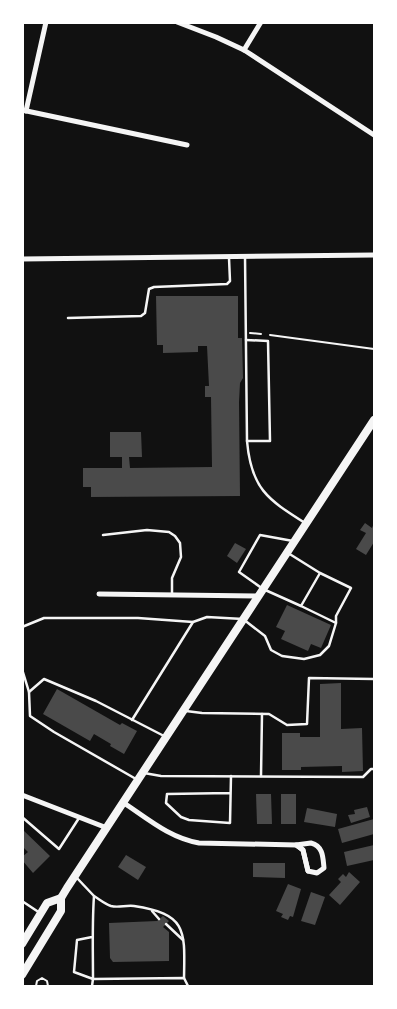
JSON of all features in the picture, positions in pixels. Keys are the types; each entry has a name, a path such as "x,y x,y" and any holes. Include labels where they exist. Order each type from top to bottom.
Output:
{"main road":[{"path":"22,975 61,911 61,898 374,420"},
{"path":"22,944 47,903 61,898"}],"street":[{"path":"46,22 24,111 187,145"},
{"path":"177,22 244,50 374,135"},
{"path":"244,50 261,22"},
{"path":"22,259 374,255"},
{"path":"99,594 258,596"},
{"path":"23,796 108,828"},
{"path":"124,803 175,837 199,844 296,845 311,843 317,845 322,850 324,868 317,874 308,871 302,850 296,845"}],"lane":[{"path":"68,318 141,316 145,314 149,288 227,284 230,281 229,256"},
{"path":"245,256 247,441 251,468 258,486 273,502 306,524"},
{"path":"246,340 268,341 270,442 247,441"},
{"path":"103,535 147,530 169,532 175,536 180,543 181,551 179,563 172,578 172,595"},
{"path":"294,541 260,535 239,572 263,588 336,623"},
{"path":"22,627 44,618 138,618 193,622 207,616 243,619 265,636 271,650 282,656 304,659 320,655 329,646 336,623 336,616 351,588 320,573 287,552"},
{"path":"301,606 320,573"},
{"path":"132,720 193,622"},
{"path":"22,669 29,692 30,716 54,732 138,780"},
{"path":"183,710 202,713 269,714 287,725 307,724 309,678 374,679"},
{"path":"29,692 44,680 96,701 165,737"},
{"path":"261,776 262,714"},
{"path":"143,772 161,776 363,777 371,769 374,769"},
{"path":"230,793 167,794 166,803 181,817 189,820 230,823 231,776"},
{"path":"22,817 59,848 80,817"},
{"path":"75,876 94,896 110,906 133,906 170,915 182,930 184,978 188,986"},
{"path":"92,986 94,896"},
{"path":"22,901 41,914"},
{"path":"150,910 160,919"},
{"path":"166,924 183,940"},
{"path":"92,937 77,940 74,972 93,979 184,978"}],"path":[{"path":"246,333 374,349"},
{"path":"36,986 37,981 42,978 47,981 48,986"}],"building":[{"path":"156,296 238,296 238,338 242,338 243,378 240,383 239,402 240,496 91,497 91,487 83,487 83,468 122,468 122,457 110,457 110,432 141,432 142,457 129,457 130,468 212,467 211,397 205,397 205,386 209,386 207,346 198,346 198,352 163,353 163,345 157,345"},
{"path":"365,523 372,528 374,523 374,542 366,555 356,549 366,533 360,530"},
{"path":"235,543 246,549 237,563 227,556"},
{"path":"287,605 331,625 321,648 311,644 308,651 281,639 285,631 276,627"},
{"path":"341,683 341,729 362,728 363,771 342,772 342,766 301,767 301,770 282,770 282,733 300,733 300,737 320,737 320,684"},
{"path":"57,689 120,725 122,723 137,731 124,754 94,734 90,741 43,714"},
{"path":"256,794 271,794 272,824 257,824"},
{"path":"281,794 296,794 296,824 281,824"},
{"path":"367,807 370,817 351,823 348,815 355,814 354,810"},
{"path":"307,808 337,814 335,827 304,822"},
{"path":"374,819 374,834 342,843 338,829"},
{"path":"22,829 50,856 33,873 22,860 22,857 28,852 22,846"},
{"path":"374,845 374,860 347,866 344,852"},
{"path":"126,855 146,867 138,880 118,867"},
{"path":"253,863 285,863 285,878 253,877"},
{"path":"349,872 360,882 340,905 329,895 341,882 338,879 343,874 346,877"},
{"path":"288,884 301,889 293,917 290,916 288,920 281,917 283,914 276,911"},
{"path":"311,892 325,897 315,925 301,921"},
{"path":"163,916 169,921 163,927 169,932 169,961 113,962 110,958 109,923 157,921"}]}
